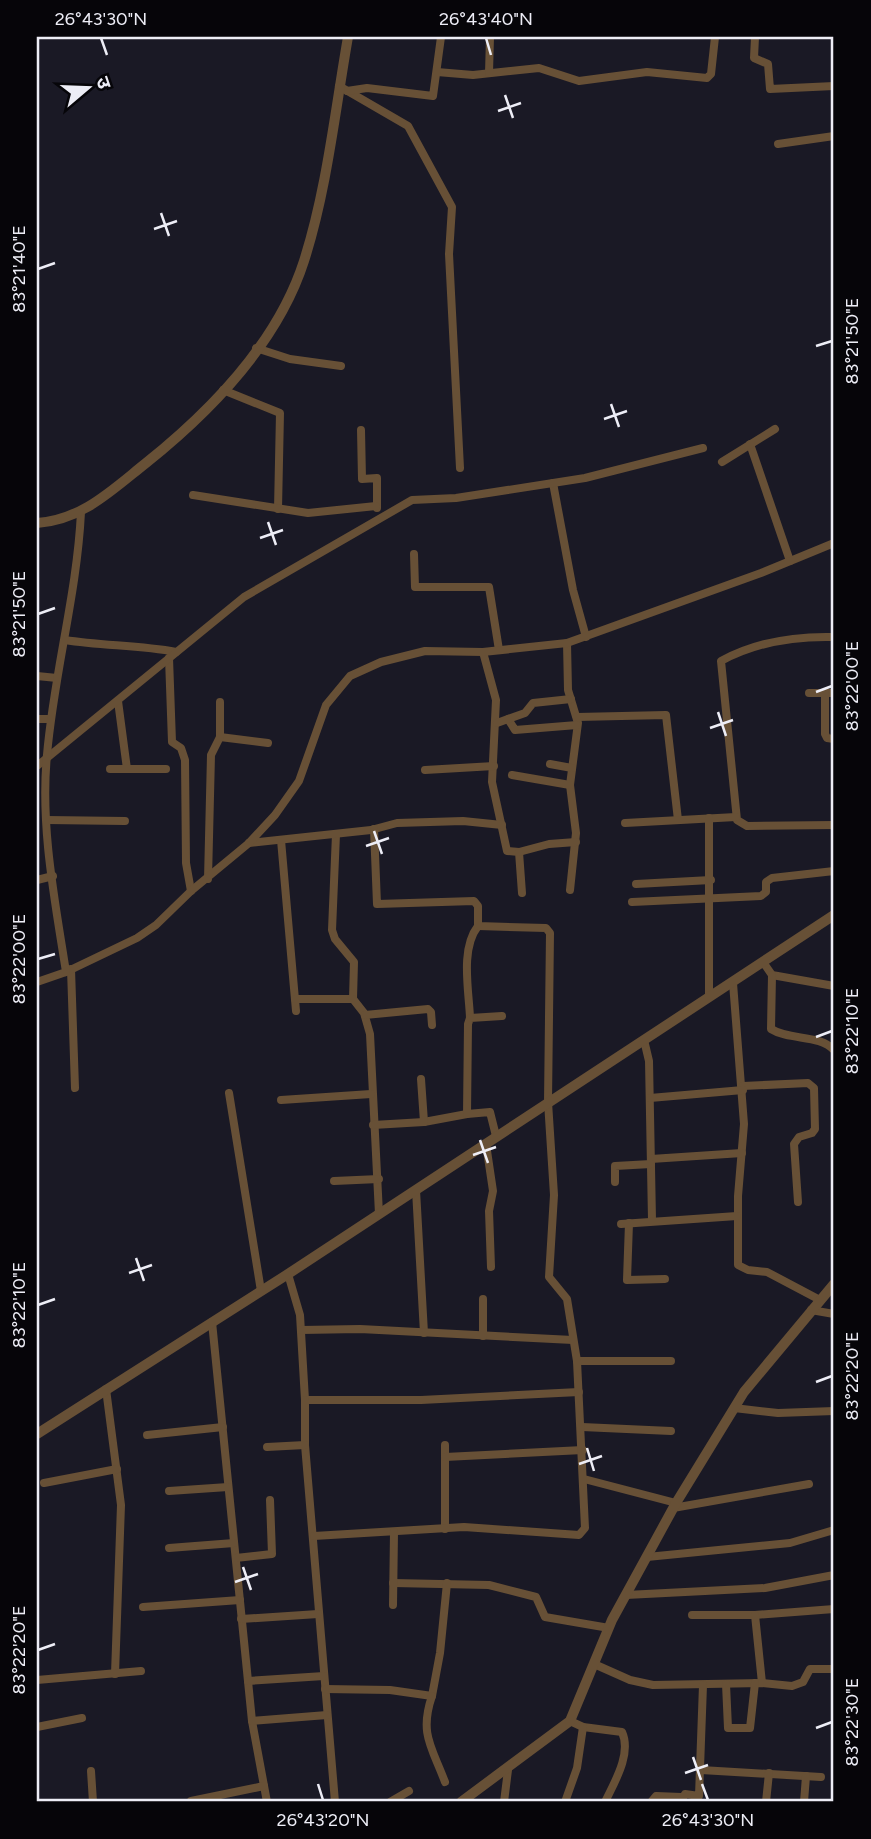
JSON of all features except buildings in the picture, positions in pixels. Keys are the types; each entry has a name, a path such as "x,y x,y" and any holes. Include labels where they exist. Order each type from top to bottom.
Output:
{"street":[{"path":"37,523 55,521 81,512 158,453 223,390 271,329 304,260 343,88 348,37"},
{"path":"343,88 368,88 429,97 435,93 440,37"},
{"path":"489,73 490,37"},
{"path":"437,72 489,73 539,68 579,81 648,72 707,78 711,74 715,37"},
{"path":"755,37 754,58 768,64 770,89 834,86"},
{"path":"343,88 408,126 452,207 449,254 460,468"},
{"path":"778,144 834,136"},
{"path":"257,348 290,359 341,366"},
{"path":"223,390 280,413 278,509"},
{"path":"722,462 775,429"},
{"path":"361,430 362,479 377,478 376,506 379,518"},
{"path":"750,444 790,561"},
{"path":"37,766 244,597 412,500 456,498 553,483 677,457 703,448"},
{"path":"553,483 573,590 586,637"},
{"path":"193,495 308,513 376,506"},
{"path":"75,1088 69,970 52,876 47,820 46,758 81,512"},
{"path":"37,982 138,938 249,843 275,815 299,781 326,705 350,676 381,662 425,651 483,652 567,643 834,543"},
{"path":"414,554 415,587 489,587 499,650"},
{"path":"834,637 801,636 739,651 722,661 736,817 741,824 747,826 834,825"},
{"path":"65,639 106,647 152,647 173,655"},
{"path":"567,643 571,699 577,721 570,785 576,842 570,890"},
{"path":"483,652 496,700 498,723 492,782 507,851 519,852 549,844 576,842"},
{"path":"173,655 172,741 181,748 186,760 186,863 191,891"},
{"path":"37,676 58,678"},
{"path":"809,693 830,693 825,733 827,738 834,739"},
{"path":"498,723 526,712 533,703 571,699"},
{"path":"118,701 127,769"},
{"path":"208,879 211,755 220,737 220,702"},
{"path":"508,719 515,730 577,721 666,715 678,820"},
{"path":"37,719 50,719"},
{"path":"220,737 268,743"},
{"path":"550,764 572,768"},
{"path":"425,770 494,766"},
{"path":"110,769 166,768"},
{"path":"513,775 570,785"},
{"path":"625,823 736,817"},
{"path":"709,818 709,997"},
{"path":"47,820 125,821"},
{"path":"249,843 425,821 502,825"},
{"path":"374,829 377,904 474,901 478,906 478,926 472,933 467,964 470,1018 466,1074 467,1114"},
{"path":"336,834 332,930 335,939 348,951 354,962 353,999 365,1015 370,1034 379,1214"},
{"path":"281,840 296,1011"},
{"path":"519,852 522,893"},
{"path":"632,902 761,896 766,892 768,879 834,871"},
{"path":"37,880 52,876"},
{"path":"636,884 711,880"},
{"path":"37,1434 288,1274 834,915"},
{"path":"314,1536 507,1528 579,1535 585,1528 577,1361 565,1294 549,1277 554,1195 548,1102 550,933 546,928 478,926"},
{"path":"763,962 772,975 771,1029 781,1034 824,1043 834,1051"},
{"path":"772,975 834,986"},
{"path":"733,983 743,1088 737,1216 738,1265 748,1270 767,1272 820,1300"},
{"path":"295,999 353,999"},
{"path":"365,1015 428,1009 431,1012 432,1025"},
{"path":"470,1018 502,1016"},
{"path":"643,1040 649,1061 652,1220"},
{"path":"421,1079 424,1122"},
{"path":"650,1098 808,1083 814,1088 815,1129 812,1133 799,1137 794,1144 798,1202"},
{"path":"229,1093 261,1291"},
{"path":"281,1100 371,1094"},
{"path":"373,1125 424,1122 490,1112 496,1136"},
{"path":"486,1144 493,1191 489,1211 491,1267"},
{"path":"615,1182 615,1166 742,1153"},
{"path":"334,1181 379,1179"},
{"path":"416,1190 424,1333"},
{"path":"665,1279 627,1280 625,1223 737,1216"},
{"path":"288,1274 301,1330 305,1445 335,1802"},
{"path":"461,1802 508,1770 570,1721 609,1628 626,1595 734,1408 834,1284"},
{"path":"483,1298 483,1336"},
{"path":"811,1310 834,1314"},
{"path":"212,1322 252,1721 267,1802"},
{"path":"301,1330 360,1329 573,1340"},
{"path":"577,1361 671,1361"},
{"path":"106,1389 121,1506 114,1674"},
{"path":"305,1400 421,1400 579,1392"},
{"path":"734,1408 778,1413 834,1410"},
{"path":"148,1435 223,1427"},
{"path":"582,1427 671,1431"},
{"path":"267,1447 305,1445"},
{"path":"445,1445 445,1529"},
{"path":"445,1457 583,1450"},
{"path":"44,1483 117,1469"},
{"path":"584,1479 675,1506 809,1484"},
{"path":"169,1491 228,1487"},
{"path":"236,1558 272,1554 270,1500"},
{"path":"647,1558 790,1543 834,1530"},
{"path":"393,1605 394,1532"},
{"path":"169,1548 234,1543"},
{"path":"626,1595 765,1588 834,1576"},
{"path":"393,1583 447,1583 510,1590 539,1599 545,1617 609,1628"},
{"path":"445,1782 424,1722 440,1653 447,1583"},
{"path":"143,1607 240,1600"},
{"path":"692,1615 755,1615 834,1609"},
{"path":"242,1619 318,1614"},
{"path":"726,1685 728,1728 750,1728 758,1683 755,1615"},
{"path":"594,1664 630,1680 653,1685 758,1683 792,1686 803,1682 810,1669 834,1669"},
{"path":"37,1680 141,1671"},
{"path":"248,1681 324,1676"},
{"path":"651,1802 656,1796 681,1800 685,1794 699,1796 703,1685"},
{"path":"325,1689 390,1690 432,1696"},
{"path":"252,1721 327,1715"},
{"path":"37,1727 82,1718"},
{"path":"570,1721 583,1727 622,1732 625,1737 621,1769 605,1802"},
{"path":"565,1802 577,1769 583,1727"},
{"path":"504,1802 508,1770"},
{"path":"701,1770 821,1777"},
{"path":"91,1771 93,1802"},
{"path":"766,1802 769,1773"},
{"path":"804,1802 806,1776"},
{"path":"191,1801 264,1786"},
{"path":"390,1802 409,1791"}]}
